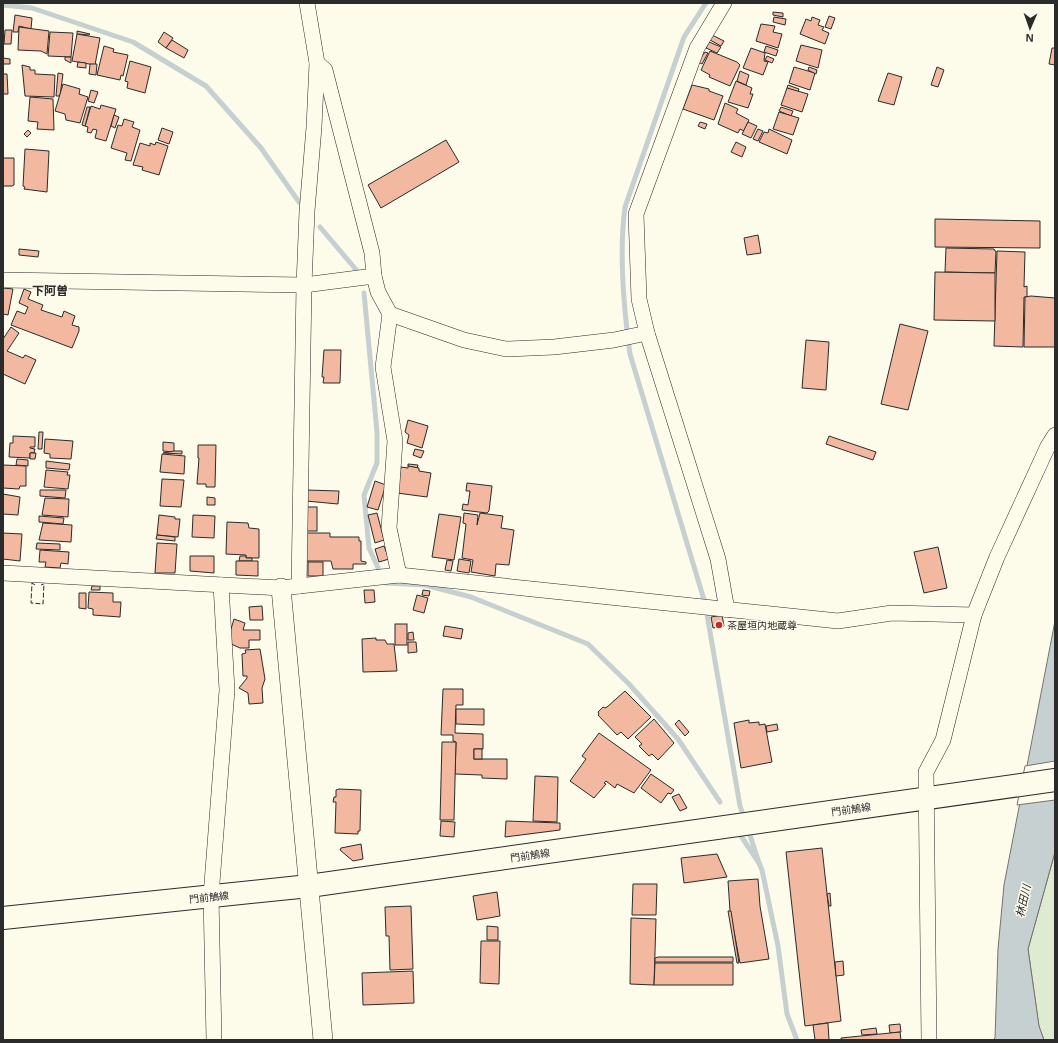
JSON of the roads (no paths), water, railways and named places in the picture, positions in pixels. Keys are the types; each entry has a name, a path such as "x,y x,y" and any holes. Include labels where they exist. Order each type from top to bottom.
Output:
{"main road":[{"name":"門前鵤線","path":"3,918 309,886 1055,780"}],"street":[{"path":"307,3 315,45 316,63 314,127 307,211 290,587 309,886 323,1040"},
{"path":"724,3 697,48 636,214 639,299 646,333 718,559 727,610"},
{"path":"316,63 325,70 372,253 374,276 378,292 390,314 384,367 395,440 389,528 399,575"},
{"path":"3,280 304,285 374,276"},
{"path":"390,314 464,340 506,349 554,348 614,340 646,333"},
{"path":"929,1040 931,798 926,772 943,740 974,615 997,557 1048,446 1055,435"},
{"path":"3,573 221,585 290,587 399,575 838,621 892,613 974,615"},
{"path":"214,1040 211,896 227,690 221,585"}],"water":[{"name":"林田川","path":"1055,621 1055,852 1028,949 1039,1026 1044,1040 993,1040 995,1038 998,949 1004,885"}],"waterway":[{"path":"706,3 684,37 625,207 622,261 630,354 705,603 740,806 745,820"},
{"path":"3,5 32,8 133,42 206,86 261,148 299,202"},
{"path":"320,227 358,272"},
{"path":"364,293 377,432 377,463 364,495 369,548 379,570"},
{"path":"386,583 425,585 471,597 588,644 629,684 678,739 720,802"},
{"path":"748,829 759,863"},
{"path":"741,836 762,870 778,946 787,1014 797,1040"}],"place":[{"name":"茶屋垣内地蔵尊","path":"719,625"}],"district":[{"name":"下阿曽","path":"50,291"}]}
